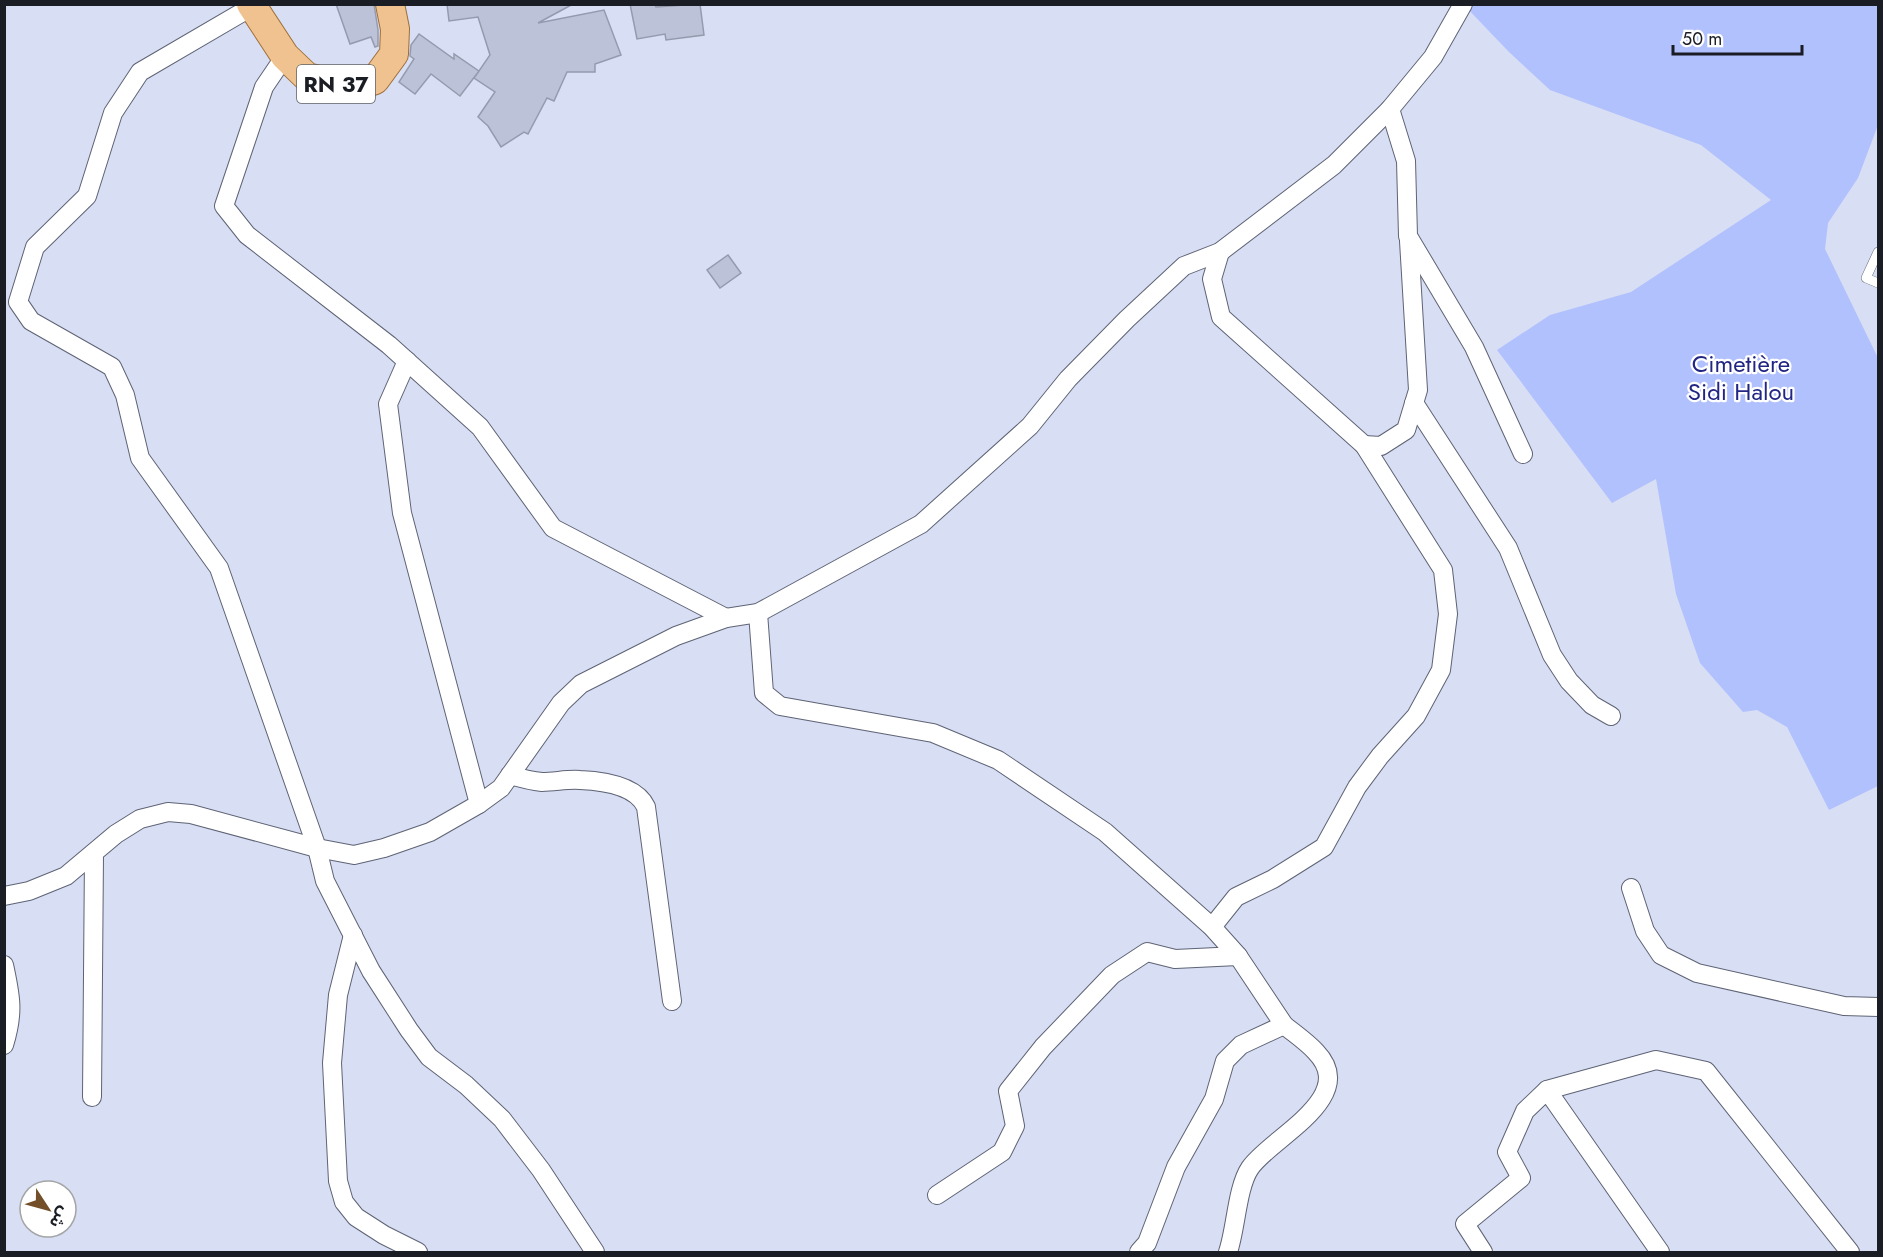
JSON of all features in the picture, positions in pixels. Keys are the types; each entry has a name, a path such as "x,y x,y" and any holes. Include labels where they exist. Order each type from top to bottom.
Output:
{"main road":[{"name":"RN 37","path":"252,5 285,56 307,77 352,88 375,80 394,54 395,29 390,4"}],"street":[{"path":"4,896 29,891 66,876 116,834 140,819 168,812 190,814 316,848 354,855 384,848 430,832 479,804 501,788 561,703 581,684 676,636 726,618 758,613 921,524 1030,426 1068,379 1175,273 1184,266 1220,252 1334,165 1389,109 1433,57 1463,4"},
{"path":"252,5 140,72 113,113 87,196 35,247 18,302 31,321 112,367 125,396 140,458 219,568 316,848 325,881 371,971 429,1057 466,1085 502,1119 541,1170 595,1252"},
{"path":"285,56 264,87 224,206 247,235 389,345 480,427 553,528 726,618"},
{"path":"1364,446 1381,446 1406,430 1418,390 1408,236 1406,160 1389,109"},
{"path":"1408,236 1474,347 1523,454"},
{"path":"1212,927 1236,897 1274,879 1324,847 1357,787 1380,756 1416,716 1441,670 1448,614 1443,570 1364,446 1221,317 1212,279 1220,252"},
{"path":"407,361 388,404 402,513 479,804"},
{"path":"1414,403 1508,548 1552,655 1569,681 1592,705 1611,716"},
{"path":"758,613 764,693 780,706 933,733 998,760 1106,832 1212,927 1238,956 1284,1026 1317,1053 1327,1069 1328,1081 1319,1104 1303,1121 1261,1154 1248,1170 1228,1252"},
{"path":"510,775 541,782 579,779 619,786 636,792 643,799 646,807 672,1001"},
{"path":"92,1097 94,854"},
{"path":"1631,888 1645,930 1661,955 1696,973 1844,1006 1878,1007"},
{"path":"353,935 338,995 332,1063 338,1181 344,1202 356,1217 384,1235 418,1252"},
{"path":"937,1195 1002,1152 1015,1126 1008,1091 1043,1047 1112,975 1147,952 1175,959 1238,956"},
{"path":"4,965 12,1001 10,1026 4,1045"},
{"path":"1139,1252 1147,1243 1176,1167 1214,1099 1225,1061 1241,1045 1284,1026"},
{"path":"1483,1252 1466,1224 1521,1178 1507,1152 1525,1111 1547,1090 1656,1060 1706,1071 1850,1252"},
{"path":"1547,1090 1660,1252"}],"lane":[{"path":"1878,252 1866,278 1878,282"}],"green space":[{"name":"Cimetière Sidi Halou","path":"1464,5 1878,5 1878,125 1858,178 1828,223 1825,249 1878,358 1878,786 1829,810 1787,727 1757,710 1743,712 1700,663 1676,594 1656,479 1612,503 1497,350 1550,315 1631,292 1771,200 1701,145 1550,90"}],"building":[{"path":"336,4 374,4 378,46 375,47 371,37 350,44"},
{"path":"447,4 573,4 538,23 604,10 621,55 595,64 595,72 567,72 554,101 547,98 528,134 524,132 501,147 488,126 478,117 495,92 474,78 490,55 478,17 449,21"},
{"path":"630,4 655,4 656,7 700,4 704,35 666,40 665,34 637,39"},
{"path":"419,34 454,59 454,54 479,71 460,96 431,74 415,94 399,82 414,59 410,56 411,45"},
{"path":"728,255 741,273 720,288 707,270"}]}
